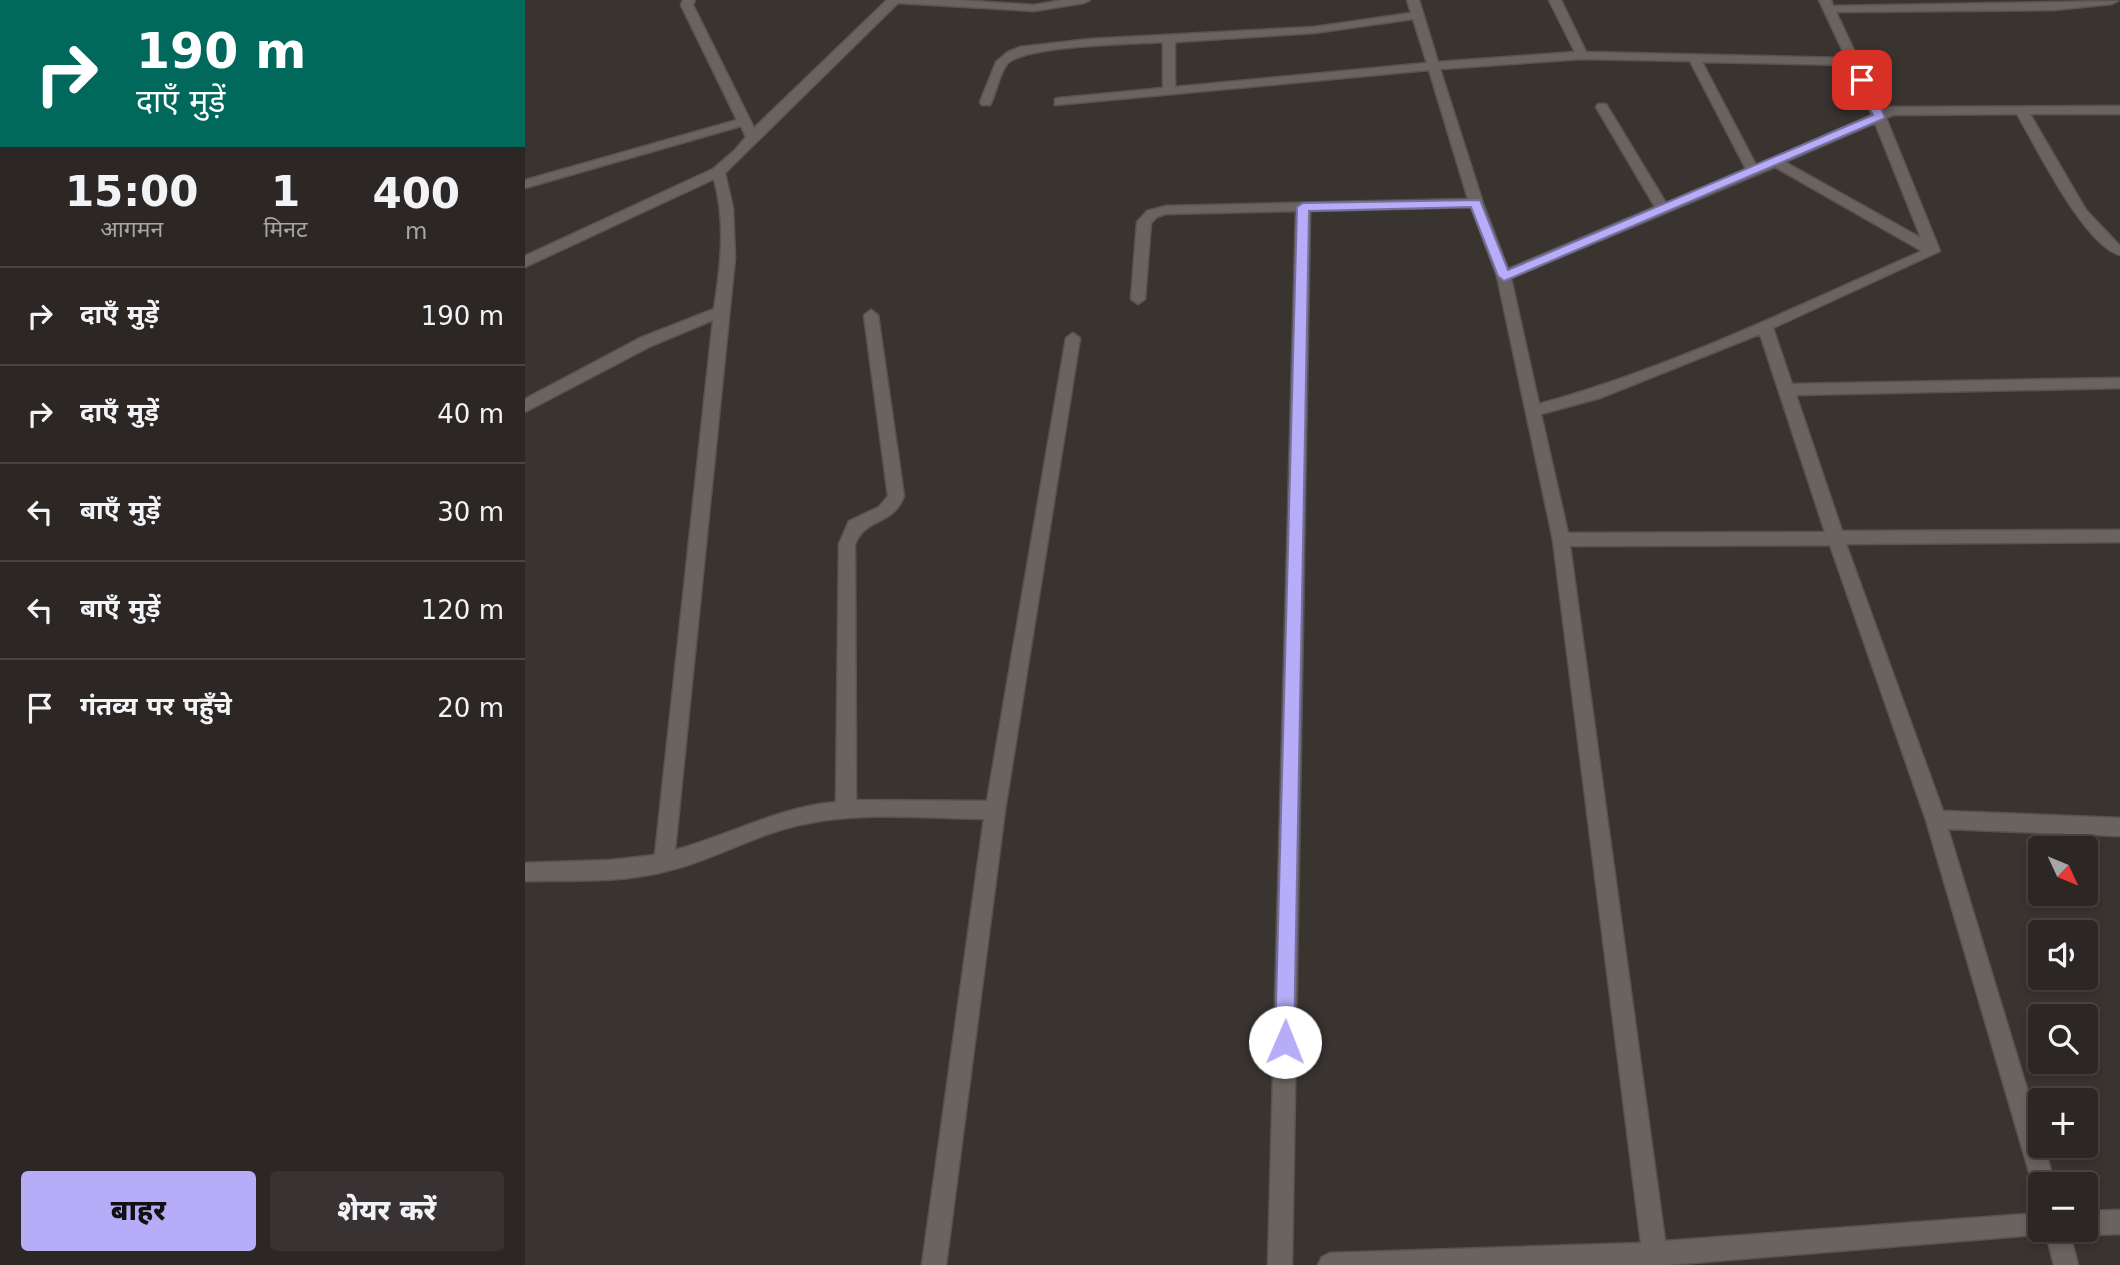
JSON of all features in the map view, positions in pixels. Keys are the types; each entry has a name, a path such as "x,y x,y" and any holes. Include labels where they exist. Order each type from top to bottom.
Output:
{"street":[{"path":"689,0 687,5 752,137"},
{"path":"525,262 718,172 894,0"},
{"path":"900,0 1034,8 1084,0"},
{"path":"1555,0 1582,55"},
{"path":"1933,251 1879,117 1827,4 2054,7 2114,2"},
{"path":"986,102 998,66 1009,54 1090,43 1314,30 1416,7 1476,203 1504,276 1561,540 1655,1260"},
{"path":"1169,39 1169,91"},
{"path":"1059,102 1435,66 1582,55 1853,62"},
{"path":"1694,57 1753,171"},
{"path":"1602,107 1663,209"},
{"path":"2021,110 2081,212 2113,248 2120,251"},
{"path":"1504,276 1891,111 2120,110"},
{"path":"525,184 746,121"},
{"path":"1776,162 1933,251"},
{"path":"664,863 721,312 731,244 727,199 718,172"},
{"path":"1138,299 1144,222 1152,214 1165,210 1476,203"},
{"path":"1280,1265 1303,207"},
{"path":"1532,411 1595,394 1765,326 1933,251"},
{"path":"525,406 658,335 687,322 721,312"},
{"path":"846,810 848,544 855,526 887,510 895,503 896,496 871,315"},
{"path":"1765,326 1835,536 1936,820 2039,1172"},
{"path":"934,1265 995,810 1073,338"},
{"path":"1787,390 2120,383"},
{"path":"1561,540 1835,536 2120,537"},
{"path":"525,872 622,869 664,863 759,827 807,815 846,810 995,810"},
{"path":"1936,820 2120,827"},
{"path":"2098,1223 2120,1222"},
{"path":"1330,1265 1655,1260 2028,1226"},
{"path":"2060,1242 2066,1265"}],"route":[{"path":"1285,1042 1303,207 1476,203 1504,276 1879,117 1862,80"}]}
